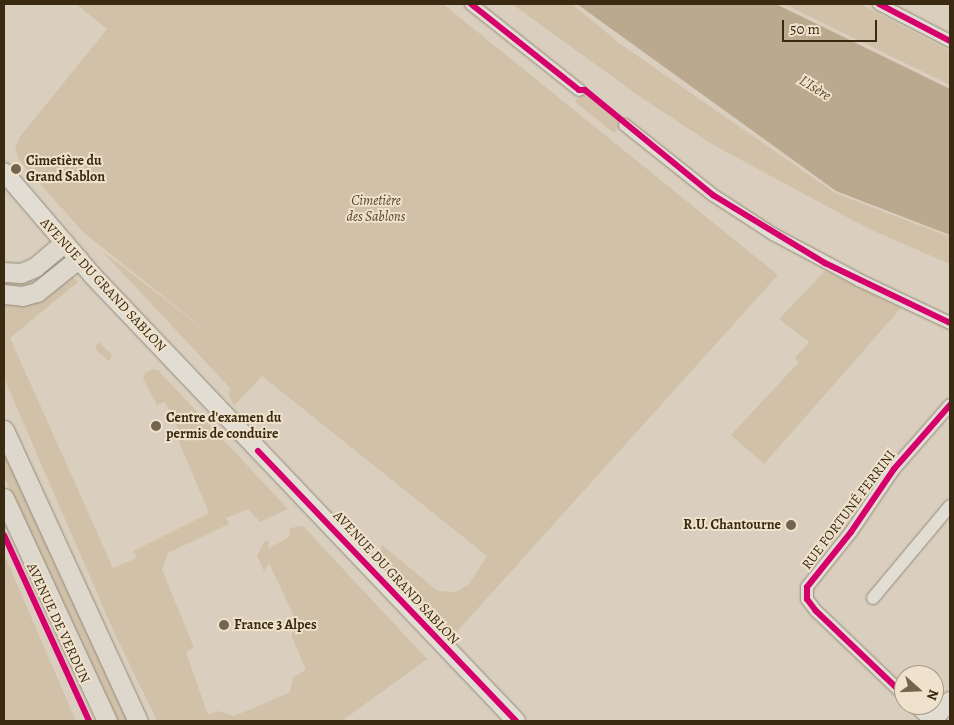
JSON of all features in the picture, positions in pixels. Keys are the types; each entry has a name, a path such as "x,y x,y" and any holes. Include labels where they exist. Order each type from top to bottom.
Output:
{"main road":[{"path":"4,272 21,274 35,267 64,244"},
{"path":"4,294 22,296 37,292 78,259"},
{"path":"4,430 138,721"},
{"name":"AVENUE DE VERDUN","path":"4,498 107,721"}],"street":[{"path":"471,4 580,90"},
{"path":"879,4 950,41"},
{"path":"625,125 713,196 773,234 859,280 950,323"},
{"name":"AVENUE DU GRAND SABLON","path":"4,172 64,244 516,721"},
{"name":"RUE FORTUNÉ FERRINI","path":"894,686 816,610 807,599 807,587 850,532 894,469 950,405"},
{"path":"873,598 950,506"},
{"path":"931,721 950,701"}],"green space":[{"name":"Cimetière des Sablons","path":"76,4 443,4 778,275 453,636 379,558 382,545 438,591 456,592 469,584 487,556 262,376 234,406 228,394 231,389 101,250 215,338 83,232 19,160 15,149 19,138 107,29"},
{"path":"512,4 572,4 619,43 835,193 950,237 950,264 869,229 710,143 639,96"},
{"path":"784,4 860,4 950,51 950,85"},
{"path":"586,88 625,119 614,133 575,102"},
{"path":"54,256 59,262 35,282 23,287 4,287 4,279"},
{"path":"825,271 901,308 764,464 731,435 799,362 795,358 809,342 779,319"},
{"path":"68,272 78,282 10,338 113,568 137,558 133,551 209,513 177,437 181,435 165,402 157,405 143,379 145,373 152,369 158,370 288,509 260,522 248,509 226,518 229,524 168,553 162,569 194,648 186,652 208,715 218,711 234,716 290,692 293,677 306,670 291,635 298,625 269,563 264,571 257,556 264,542 269,540 268,549 289,537 290,528 303,526 427,659 342,721 157,721 113,630 4,378 4,300"},
{"path":"99,342 112,355 109,361 97,351 96,346"},
{"path":"4,451 128,721 117,721 4,477"},
{"path":"4,554 76,721 4,721"}],"water":[{"name":"L'Isère","path":"577,4 776,4 950,89 950,235 836,191"}],"cycle path":[{"path":"471,4 579,90 585,90 713,195 825,263 950,323"},
{"path":"879,4 950,41"},
{"path":"894,685 816,611 807,599 807,587 851,532 894,469 950,405"},
{"path":"258,451 516,721"},
{"path":"4,535 89,721"}],"place":[{"name":"Cimetière du Grand Sablon","path":"16,169"},
{"name":"Centre d'examen du permis de conduire","path":"156,426"},
{"name":"R.U. Chantourne","path":"791,525"},
{"name":"France 3 Alpes","path":"224,625"}]}
